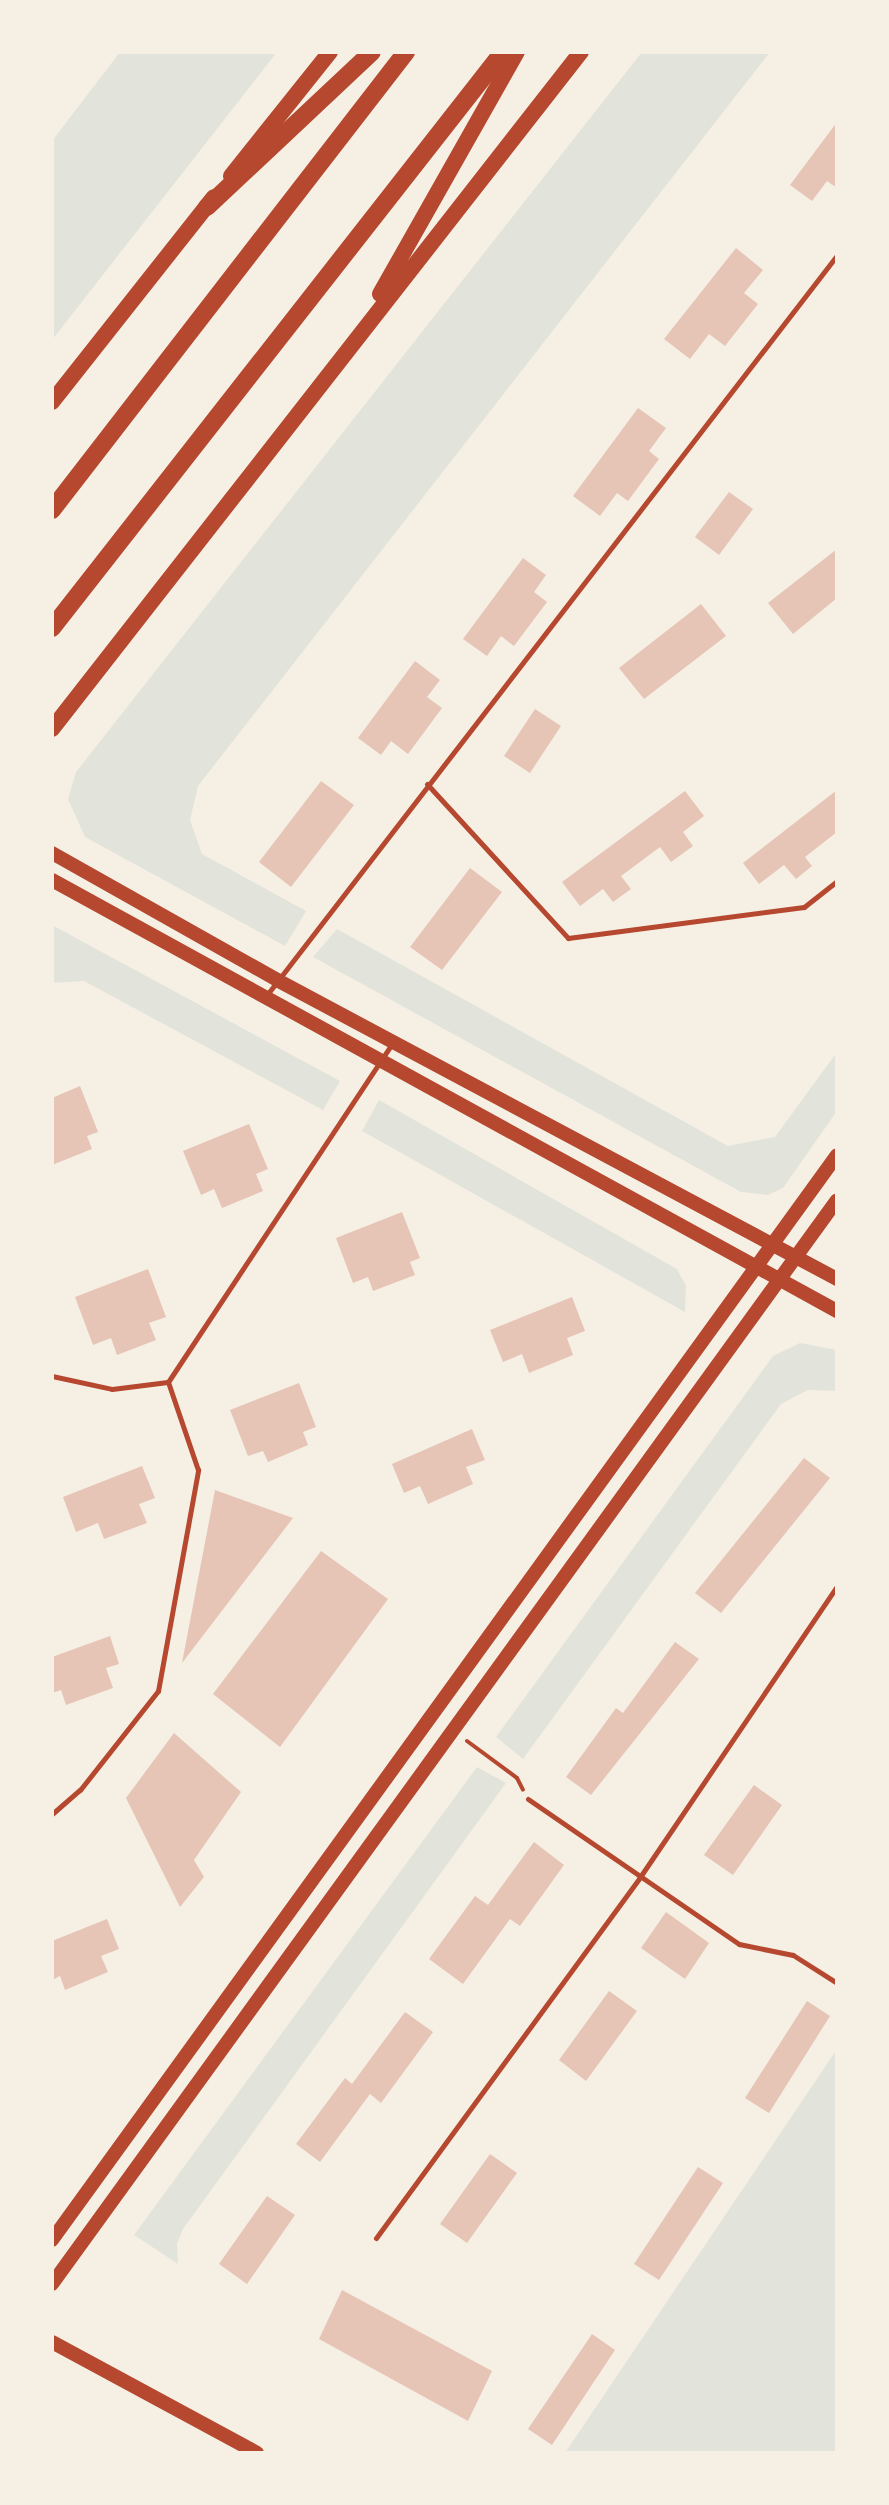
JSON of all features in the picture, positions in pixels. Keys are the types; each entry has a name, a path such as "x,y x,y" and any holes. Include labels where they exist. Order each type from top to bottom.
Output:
{"highway":[{"path":"207,207 372,52"},
{"path":"52,510 406,52"},
{"path":"52,628 503,52"}],"main road":[{"path":"52,402 330,52"},
{"path":"353,341 517,52"},
{"path":"52,729 581,52"}],"street":[{"path":"52,853 277,980 837,1279"},
{"path":"52,880 837,1311"},
{"path":"52,2240 837,1155"},
{"path":"52,2284 837,1200"},
{"path":"52,2342 257,2453"}],"lane":[{"path":"266,997 837,255"},
{"path":"427,784 568,938 804,907 837,881"},
{"path":"52,1376 112,1389 168,1382 393,1041"},
{"path":"52,1814 80,1790 158,1691 198,1470 168,1382"},
{"path":"376,2238 640,1877 837,1586"},
{"path":"528,1799 739,1944 793,1955 837,1983"}],"path":[{"path":"453,1730 517,1778 528,1799"}],"shaded area":[{"path":"120,52 277,52 52,340 52,141"},
{"path":"642,52 770,52 198,786 190,820 202,854 306,911 285,946 85,837 68,799 76,772"},
{"path":"52,925 340,1081 323,1110 84,981 52,983"},
{"path":"337,929 728,1146 775,1137 837,1052 837,1111 783,1188 768,1195 741,1192 313,957"},
{"path":"379,1100 677,1269 686,1286 685,1312 362,1131"},
{"path":"800,1343 837,1350 837,1391 808,1390 781,1404 523,1759 496,1737 773,1356"},
{"path":"477,1767 506,1783 183,2229 177,2244 178,2264 134,2235"},
{"path":"837,2049 837,2453 565,2453"}],"building":[{"path":"837,122 837,188 827,181 812,201 790,185"},
{"path":"736,248 763,270 744,293 758,304 725,346 709,334 690,359 664,339"},
{"path":"638,408 666,428 649,451 659,459 628,501 617,493 600,516 573,496"},
{"path":"729,492 753,509 719,555 695,537"},
{"path":"837,549 837,598 793,634 768,603"},
{"path":"523,558 546,575 534,592 547,602 514,646 501,636 487,656 463,639"},
{"path":"701,604 726,636 644,699 619,668"},
{"path":"415,661 440,680 427,697 442,708 408,754 391,741 381,755 358,738"},
{"path":"535,709 561,726 530,773 504,756"},
{"path":"321,781 354,805 291,887 259,862"},
{"path":"837,790 837,832 805,857 812,866 796,879 784,865 759,884 743,863"},
{"path":"685,791 704,816 683,832 693,846 671,862 660,847 621,876 631,889 613,902 603,889 580,906 562,882"},
{"path":"470,868 502,892 442,970 410,947"},
{"path":"80,1086 98,1132 87,1136 92,1149 52,1165 52,1098"},
{"path":"249,1124 268,1169 256,1174 263,1191 222,1208 214,1189 201,1195 183,1151"},
{"path":"402,1212 420,1258 410,1262 415,1275 373,1291 368,1277 353,1283 336,1238"},
{"path":"148,1269 166,1317 149,1323 156,1340 117,1355 111,1338 93,1345 75,1297"},
{"path":"572,1297 585,1331 567,1338 573,1355 529,1373 522,1354 503,1362 490,1330"},
{"path":"299,1383 316,1427 303,1432 308,1445 268,1462 263,1451 248,1456 230,1410"},
{"path":"472,1429 485,1460 466,1467 473,1484 428,1504 420,1486 404,1493 392,1464"},
{"path":"804,1458 830,1478 721,1613 695,1593"},
{"path":"142,1466 155,1498 139,1504 147,1523 104,1539 98,1523 76,1532 63,1497"},
{"path":"215,1490 293,1518 182,1663"},
{"path":"321,1551 388,1599 280,1747 213,1694"},
{"path":"110,1636 119,1664 106,1668 113,1688 66,1705 61,1690 52,1693 52,1657"},
{"path":"675,1642 699,1659 591,1795 566,1777 616,1708 623,1713"},
{"path":"174,1733 241,1792 194,1860 204,1877 180,1907 126,1798"},
{"path":"754,1785 782,1805 733,1875 704,1855"},
{"path":"534,1842 564,1865 520,1926 510,1919 463,1984 429,1959 475,1896 488,1905"},
{"path":"666,1912 709,1943 685,1979 641,1948"},
{"path":"107,1919 119,1949 101,1956 108,1972 65,1990 60,1976 52,1980 52,1941"},
{"path":"609,1991 637,2011 586,2081 559,2060"},
{"path":"807,2001 830,2016 769,2113 745,2098"},
{"path":"405,2012 433,2032 381,2103 370,2094 320,2162 296,2144 345,2078 352,2084"},
{"path":"490,2154 517,2173 467,2243 440,2224"},
{"path":"698,2167 723,2183 659,2280 634,2264"},
{"path":"267,2196 295,2215 247,2284 219,2264"},
{"path":"342,2290 492,2371 468,2421 319,2339"},
{"path":"592,2334 615,2350 552,2445 528,2429"}]}
